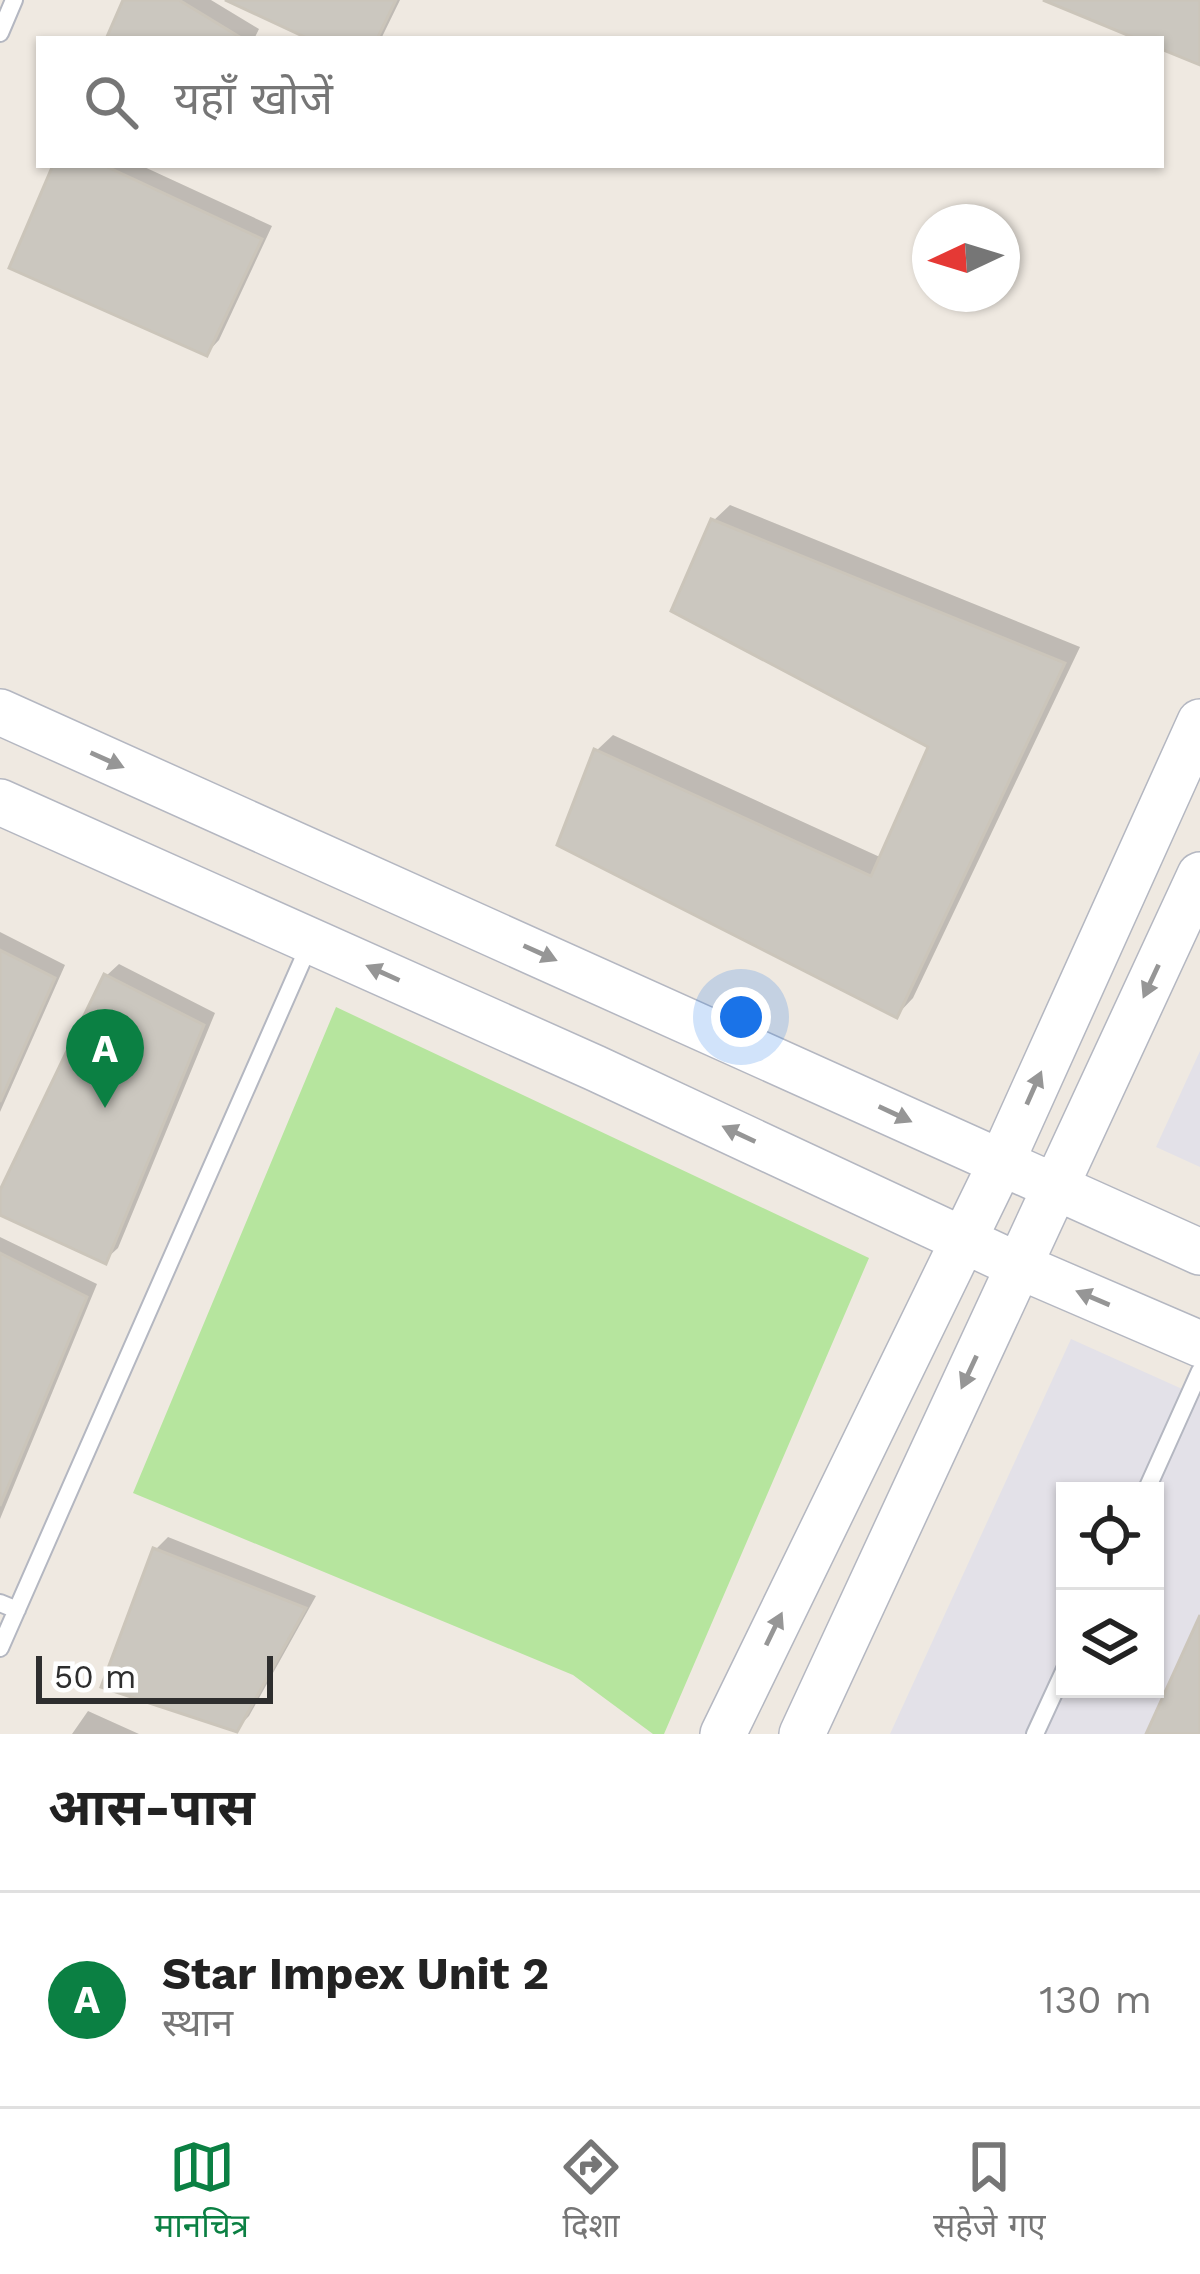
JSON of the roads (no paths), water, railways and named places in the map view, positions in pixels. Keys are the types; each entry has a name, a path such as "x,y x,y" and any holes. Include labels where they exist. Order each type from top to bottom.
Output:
{"street":[{"path":"0,712 1200,1252"},
{"path":"723,1734 1001,1162 1200,722"},
{"path":"0,802 1200,1344"},
{"path":"802,1734 1200,874"}],"lane":[{"path":"0,32 14,0"},
{"path":"0,1648 8,1606 311,941"},
{"path":"1150,1482 1200,1371"},
{"path":"1035,1734 1056,1688"}],"place":[{"name":"Star Impex Unit 2","path":"105,1108"}]}
